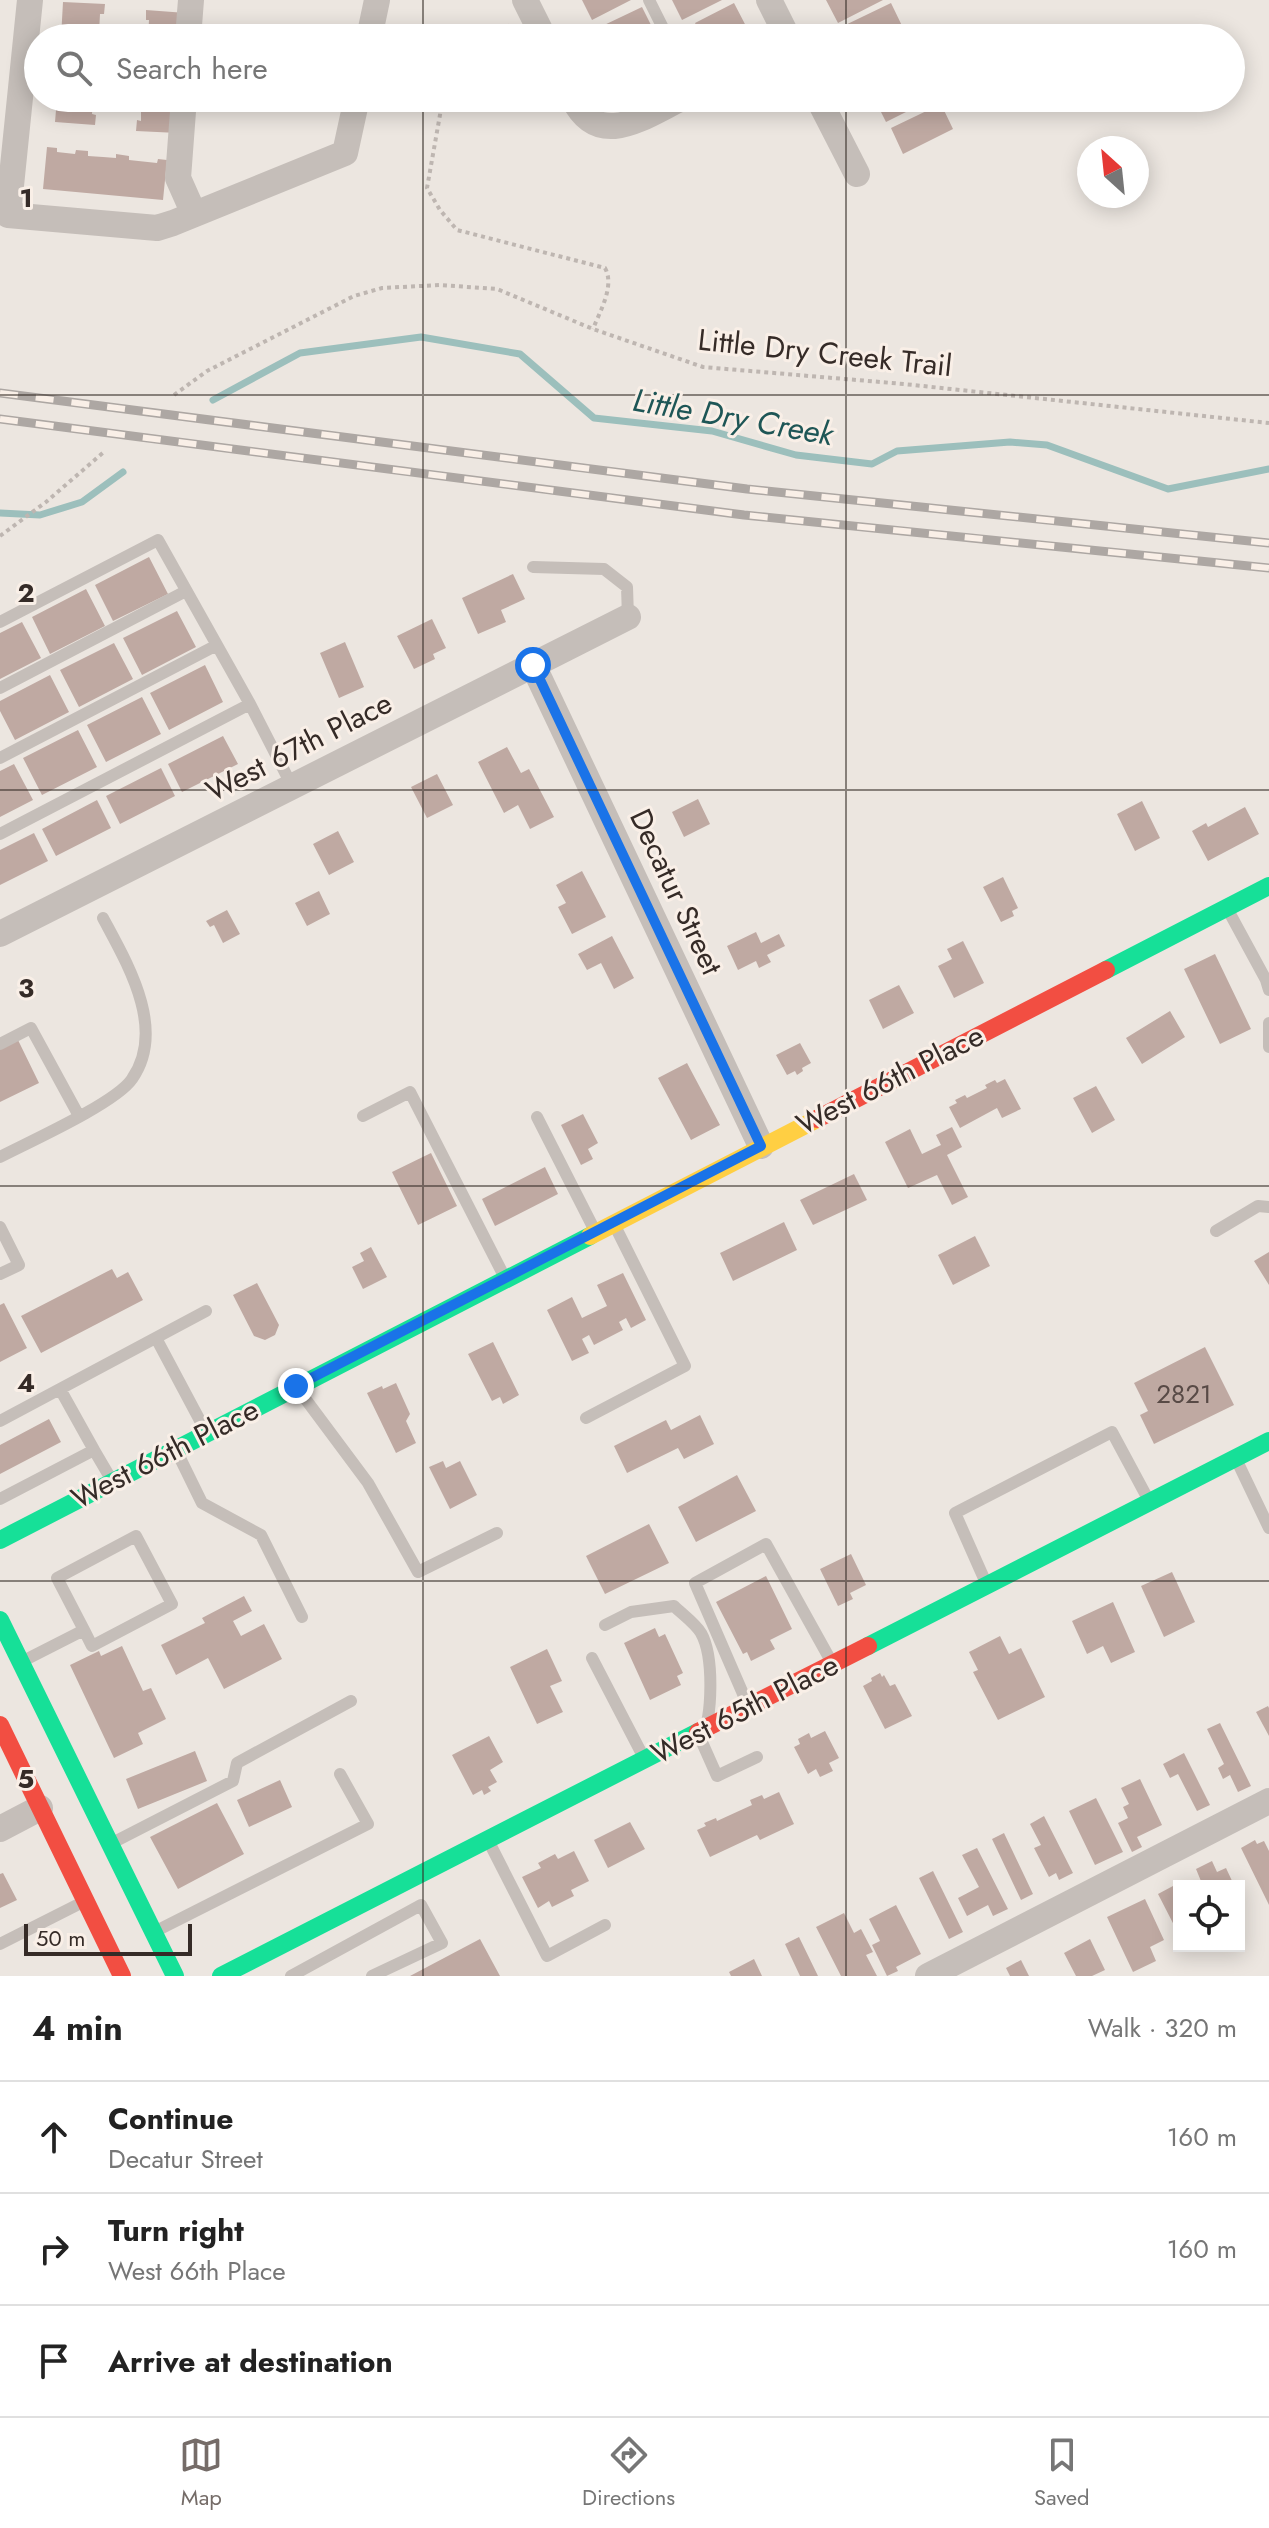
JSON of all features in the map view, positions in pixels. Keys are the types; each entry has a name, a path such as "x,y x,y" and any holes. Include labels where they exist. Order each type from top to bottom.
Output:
{"street":[{"path":"28,24 30,0"},
{"path":"189,24 191,0"},
{"path":"372,24 377,0"},
{"path":"769,0 781,24"},
{"path":"24,59 8,215 157,228 345,153 354,112"},
{"path":"183,112 178,178 194,214"},
{"path":"583,112 592,123 612,128 625,126 654,112"},
{"path":"825,112 857,174"},
{"name":"West 67th Place","path":"0,934 628,617"},
{"name":"Decatur Street","path":"533,665 761,1146"},
{"name":"West 66th Place","path":"0,1540 1269,886"},
{"name":"West 65th Place","path":"221,1976 1269,1441"},
{"path":"0,1620 175,1976"},
{"path":"0,1725 120,1972 139,1976"},
{"path":"928,1976 1269,1801"},
{"path":"0,1829 40,1808"}],"lane":[{"path":"649,0 661,24"},
{"path":"0,622 158,540 292,786"},
{"path":"533,567 604,569 627,587 628,617"},
{"path":"0,688 186,591"},
{"path":"0,758 217,645"},
{"path":"0,834 250,704"},
{"path":"1227,908 1269,990"},
{"path":"0,1157 112,1098 132,1080 143,1055 145,1031 141,998 129,967 103,918"},
{"path":"1269,1023 1269,1047"},
{"path":"0,1044 31,1028 79,1116"},
{"path":"363,1116 410,1092 505,1279"},
{"path":"537,1117 595,1232"},
{"path":"1216,1231 1258,1206 1269,1207"},
{"path":"586,1418 685,1366 614,1223"},
{"path":"0,1227 19,1265 0,1274"},
{"path":"0,1421 206,1311"},
{"path":"156,1338 207,1433"},
{"path":"296,1386 368,1483 418,1572 497,1533"},
{"path":"60,1389 113,1482"},
{"path":"987,1585 955,1513 1086,1445 1112,1432 1149,1502"},
{"path":"176,1449 202,1503 261,1535 302,1617"},
{"path":"0,1499 94,1450"},
{"path":"1236,1458 1269,1528"},
{"path":"136,1536 172,1604 92,1646 84,1630 57,1578 136,1536"},
{"path":"749,1707 695,1583 766,1544 832,1664"},
{"path":"605,1625 631,1612 674,1606 701,1634 712,1681 707,1729 701,1740 717,1776 757,1757"},
{"path":"21,1663 84,1630"},
{"path":"592,1658 645,1760"},
{"path":"110,1844 233,1781 237,1763 351,1701"},
{"path":"153,1933 368,1824 340,1774"},
{"path":"489,1841 547,1956 605,1925"},
{"path":"0,1944 86,1901"},
{"path":"291,1976 421,1905 442,1943 372,1976"}],"path":[{"path":"504,24 529,7"},
{"path":"441,112 427,188 440,210 457,230 605,268 609,285 593,329"},
{"name":"Little Dry Creek Trail","path":"174,395 207,371 354,296 382,288 440,285 497,289 593,329 703,367 904,384 1269,423"},
{"path":"0,536 46,502 105,451"}],"building":[{"path":"582,0 631,0 592,20"},
{"path":"672,0 722,0 682,20"},
{"path":"826,0 883,0 838,23"},
{"path":"63,2 105,4 99,24 62,24"},
{"path":"734,3 745,24 696,24"},
{"path":"891,3 901,24 847,24"},
{"path":"642,7 650,24 606,24"},
{"path":"146,10 186,13 186,24 149,24 149,20 146,20"},
{"path":"56,112 92,112 96,115 95,125 55,122"},
{"path":"141,112 179,112 178,133 136,131 137,120 141,121"},
{"path":"881,112 906,112 886,122"},
{"path":"924,112 945,112 953,129 903,154 891,128"},
{"path":"47,147 57,148 57,152 75,154 76,150 88,151 88,156 116,158 116,154 129,156 129,160 157,163 158,159 167,160 163,200 43,189"},
{"path":"149,557 168,594 113,621 95,585"},
{"path":"513,574 525,599 501,610 506,622 478,634 462,598"},
{"path":"86,589 105,626 50,654 32,617"},
{"path":"177,611 196,647 142,675 123,638"},
{"path":"432,619 446,648 433,654 435,659 414,669 397,636"},
{"path":"22,622 41,658 0,679 0,633"},
{"path":"345,642 364,687 339,698 320,653"},
{"path":"114,643 133,679 79,707 60,670"},
{"path":"205,665 223,702 169,730 150,693"},
{"path":"50,675 69,712 15,740 0,711 0,701"},
{"path":"142,697 161,734 106,762 87,725"},
{"path":"78,730 97,767 42,795 23,758"},
{"path":"223,736 238,764 182,792 168,764"},
{"path":"507,747 521,773 529,769 554,817 530,829 518,805 504,813 478,762"},
{"path":"14,764 33,800 0,817 0,771"},
{"path":"161,768 175,796 120,824 106,796"},
{"path":"437,774 453,805 427,818 411,787"},
{"path":"698,799 710,824 684,837 672,812"},
{"path":"97,800 111,828 56,856 42,829"},
{"path":"1142,801 1160,838 1135,851 1117,814"},
{"path":"1245,807 1259,834 1208,861 1192,831 1206,823 1208,827"},
{"path":"338,831 354,862 329,875 313,844"},
{"path":"34,833 48,861 0,885 0,850"},
{"path":"582,871 606,917 572,934 558,907 566,903 556,885"},
{"path":"1003,877 1018,908 1012,911 1014,916 1001,922 983,887"},
{"path":"319,891 330,914 307,926 295,903"},
{"path":"227,910 240,934 223,943 214,925 210,927 206,921"},
{"path":"756,932 761,943 779,934 785,946 767,955 771,962 759,968 756,961 738,970 727,946"},
{"path":"612,936 634,978 614,989 601,963 587,970 578,954"},
{"path":"963,941 984,983 954,998 938,966 952,959 947,949"},
{"path":"1215,954 1251,1029 1220,1044 1184,969"},
{"path":"899,985 914,1013 883,1029 869,1000"},
{"path":"1170,1011 1185,1037 1142,1064 1126,1038"},
{"path":"18,1040 39,1083 0,1102 0,1049"},
{"path":"800,1043 811,1063 797,1075 795,1071 787,1075 776,1055"},
{"path":"687,1063 720,1125 691,1140 658,1078"},
{"path":"1005,1079 1021,1109 1002,1118 997,1108 960,1128 949,1107 957,1103 955,1100 987,1088 985,1085 995,1080 997,1083"},
{"path":"1096,1086 1115,1120 1092,1133 1073,1098"},
{"path":"583,1114 598,1143 588,1149 593,1159 581,1165 561,1125"},
{"path":"952,1127 962,1147 947,1155 968,1197 952,1205 937,1175 908,1188 885,1142 910,1129 922,1154 941,1145 936,1135"},
{"path":"431,1153 457,1206 418,1225 392,1172"},
{"path":"545,1167 558,1194 495,1226 482,1199"},
{"path":"854,1174 867,1200 813,1225 800,1200"},
{"path":"784,1222 797,1250 733,1281 720,1253"},
{"path":"975,1236 990,1266 953,1285 938,1255"},
{"path":"371,1247 387,1277 363,1289 352,1267 364,1261 360,1253"},
{"path":"1269,1252 1269,1285 1254,1261"},
{"path":"112,1269 117,1278 128,1272 143,1300 41,1353 21,1316"},
{"path":"623,1273 646,1320 631,1328 626,1318 619,1322 623,1330 594,1345 589,1335 582,1339 589,1353 572,1361 547,1310 572,1297 582,1318 607,1306 597,1285"},
{"path":"257,1283 279,1325 275,1335 265,1340 254,1336 233,1295"},
{"path":"4,1303 27,1348 0,1362 0,1305"},
{"path":"493,1342 519,1395 503,1404 500,1397 492,1401 468,1354"},
{"path":"1205,1347 1234,1405 1154,1444 1140,1415 1148,1411 1134,1383"},
{"path":"396,1383 410,1414 406,1421 416,1443 396,1453 367,1393"},
{"path":"700,1415 714,1444 684,1459 678,1448 627,1473 614,1446 666,1420 671,1430"},
{"path":"49,1419 61,1442 0,1474 0,1445"},
{"path":"443,1461 446,1468 460,1461 477,1495 450,1509 429,1467"},
{"path":"737,1475 756,1511 696,1542 678,1507"},
{"path":"649,1524 669,1563 605,1594 586,1556"},
{"path":"851,1554 866,1585 850,1593 853,1599 838,1606 820,1569"},
{"path":"1172,1572 1195,1622 1164,1637 1141,1586"},
{"path":"766,1576 792,1629 770,1640 775,1649 751,1661 747,1652 743,1654 716,1602"},
{"path":"244,1596 252,1611 233,1621 241,1636 264,1624 282,1659 224,1689 208,1658 176,1675 161,1645 205,1623 202,1618"},
{"path":"1113,1602 1135,1652 1111,1663 1103,1646 1087,1654 1072,1621"},
{"path":"655,1628 659,1637 665,1634 683,1673 677,1676 681,1685 650,1700 624,1643"},
{"path":"1000,1636 1009,1654 1021,1648 1045,1697 998,1720 973,1672 978,1670 969,1652"},
{"path":"122,1646 143,1691 151,1688 166,1719 138,1733 143,1744 114,1758 70,1665 99,1651 101,1656"},
{"path":"547,1649 562,1681 550,1686 563,1712 537,1724 510,1667"},
{"path":"880,1673 890,1686 895,1684 912,1716 885,1729 863,1686"},
{"path":"1269,1708 1269,1736 1256,1712"},
{"path":"1220,1723 1251,1786 1238,1792 1230,1775 1223,1779 1218,1768 1224,1764 1207,1729"},
{"path":"825,1731 839,1758 829,1763 833,1771 820,1777 816,1769 808,1774 794,1747 800,1744 798,1739 809,1733 811,1738"},
{"path":"489,1736 503,1762 490,1770 497,1782 488,1787 491,1791 484,1795 482,1790 473,1795 452,1755"},
{"path":"195,1751 207,1781 138,1809 126,1779"},
{"path":"1184,1753 1210,1805 1197,1811 1178,1774 1170,1778 1163,1764"},
{"path":"1140,1779 1162,1825 1137,1837 1142,1847 1132,1852 1118,1823 1128,1818 1123,1807 1129,1804 1121,1788"},
{"path":"280,1780 292,1807 249,1827 237,1800"},
{"path":"779,1792 794,1824 760,1840 757,1835 710,1857 697,1830 706,1826 704,1823 716,1818 717,1821 752,1805 750,1800 762,1795 764,1799"},
{"path":"1096,1798 1123,1852 1095,1865 1069,1811"},
{"path":"217,1803 244,1854 178,1889 150,1837"},
{"path":"1044,1816 1073,1873 1059,1880 1056,1873 1049,1877 1034,1848 1041,1845 1030,1824"},
{"path":"630,1822 645,1849 608,1868 594,1840"},
{"path":"1004,1833 1033,1894 1021,1900 992,1839"},
{"path":"1255,1840 1257,1844 1264,1841 1269,1851 1269,1905 1241,1848"},
{"path":"977,1848 1008,1909 993,1916 988,1905 967,1916 958,1898 979,1887 962,1855"},
{"path":"574,1851 589,1881 571,1890 574,1896 552,1907 549,1901 538,1908 522,1877 541,1868 538,1863 555,1854 558,1859"},
{"path":"1212,1861 1217,1872 1226,1868 1232,1880 1201,1880 1196,1869"},
{"path":"933,1871 963,1932 949,1939 919,1878"},
{"path":"3,1873 17,1900 0,1908 0,1874"},
{"path":"1173,1886 1173,1923 1158,1894"},
{"path":"1145,1899 1164,1940 1150,1947 1156,1961 1133,1972 1107,1917"},
{"path":"896,1905 921,1954 896,1967 898,1971 887,1976 872,1945 880,1941 869,1919"},
{"path":"844,1913 854,1933 861,1929 873,1952 866,1955 877,1976 841,1976 816,1927"},
{"path":"799,1937 818,1976 800,1976 785,1944"},
{"path":"480,1939 500,1976 410,1976"},
{"path":"1090,1939 1105,1970 1092,1976 1076,1976 1064,1953"},
{"path":"754,1959 762,1976 731,1976 729,1972"},
{"path":"1021,1960 1029,1976 1010,1976 1006,1968"}],"waterway":[{"name":"Little Dry Creek","path":"213,400 300,353 421,337 520,354 594,418 712,431 796,455 872,464 897,451 1010,442 1047,445 1168,489 1269,469"},
{"name":"Little Dry Creek","path":"0,513 40,515 82,502 123,472"}],"railway":[{"path":"0,393 747,489 1269,543"},
{"path":"0,419 744,515 1269,568"}],"traffic: fast":[{"path":"1106,970 1269,886"},
{"path":"0,1540 590,1236"},
{"path":"868,1646 1269,1441"},
{"path":"0,1620 175,1976"},
{"path":"221,1976 698,1732"}],"traffic: slow":[{"path":"590,1236 817,1119"}],"traffic: jam":[{"path":"817,1119 1106,970"},
{"path":"698,1732 868,1646"},
{"path":"0,1725 122,1976"}],"route":[{"path":"296,1386 761,1146 533,665"}]}
